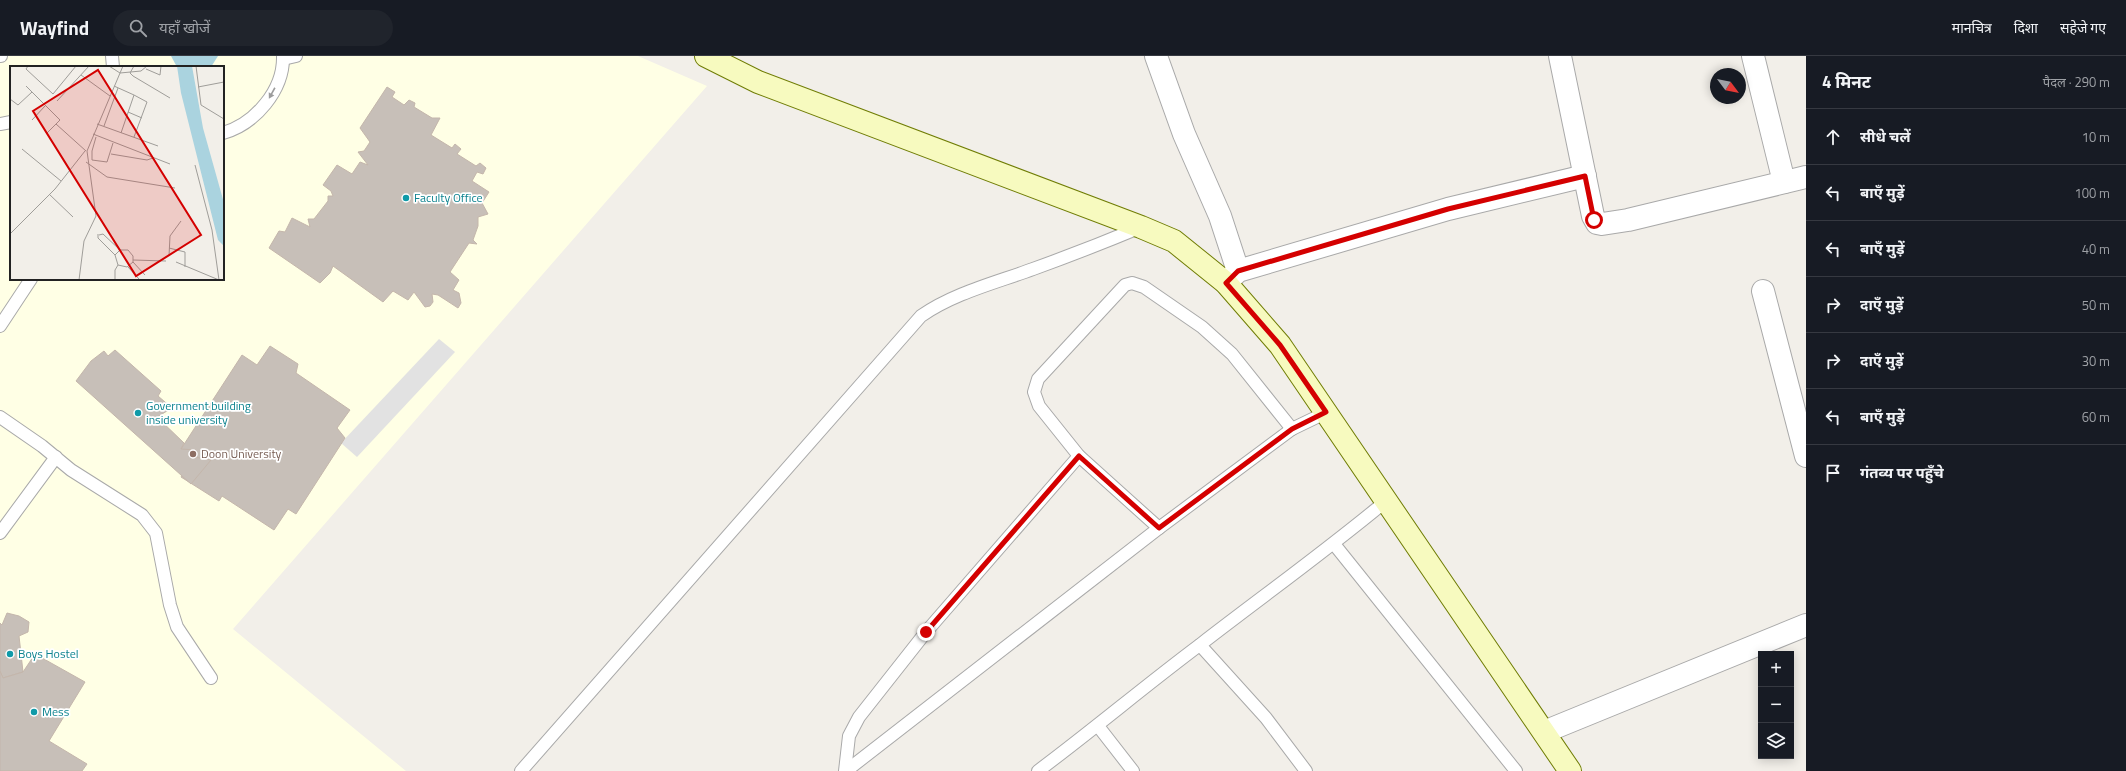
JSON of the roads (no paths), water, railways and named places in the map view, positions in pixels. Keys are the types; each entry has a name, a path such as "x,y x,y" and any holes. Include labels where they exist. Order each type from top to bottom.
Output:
{"main road":[{"path":"706,56 758,82 1141,227 1174,241 1232,277 1326,412 1570,771"}],"street":[{"path":"1156,56 1184,134 1220,216 1232,277 1448,209 1585,176"},
{"path":"1560,56 1595,222 1602,224 1628,220 1806,177"},
{"path":"1753,56 1784,182"},
{"path":"1763,291 1806,456"},
{"path":"1544,732 1806,625"}],"lane":[{"path":"112,56 113,66"},
{"path":"224,132 245,122 260,110 271,95 279,78 283,58 296,56"},
{"path":"0,124 10,122"},
{"path":"522,771 921,316 935,306 956,296 1054,262 1141,227"},
{"path":"0,326 30,280"},
{"path":"1159,528 1079,456 1039,406 1036,399 1035,386 1038,379 1118,290 1129,283 1136,284 1202,327 1232,354 1292,429"},
{"path":"845,771 1159,528 1292,429 1326,412"},
{"path":"0,418 56,457 71,470 142,515 150,524 156,533 170,605 177,627 211,678"},
{"path":"845,771 849,736 859,717 926,632 1079,456"},
{"path":"0,533 56,457"},
{"path":"1038,771 1098,726 1200,645 1334,544 1386,501"},
{"path":"1334,544 1516,771"},
{"path":"1200,645 1266,718 1306,771"},
{"path":"1098,726 1133,771"}],"water":[{"path":"171,56 218,56 212,66 176,66"}],"place":[{"name":"Faculty Office","path":"406,198"},
{"name":"Government building inside university","path":"138,413"},
{"name":"Doon University","path":"193,454"},
{"name":"Boys Hostel","path":"10,654"},
{"name":"Mess","path":"34,712"}]}
